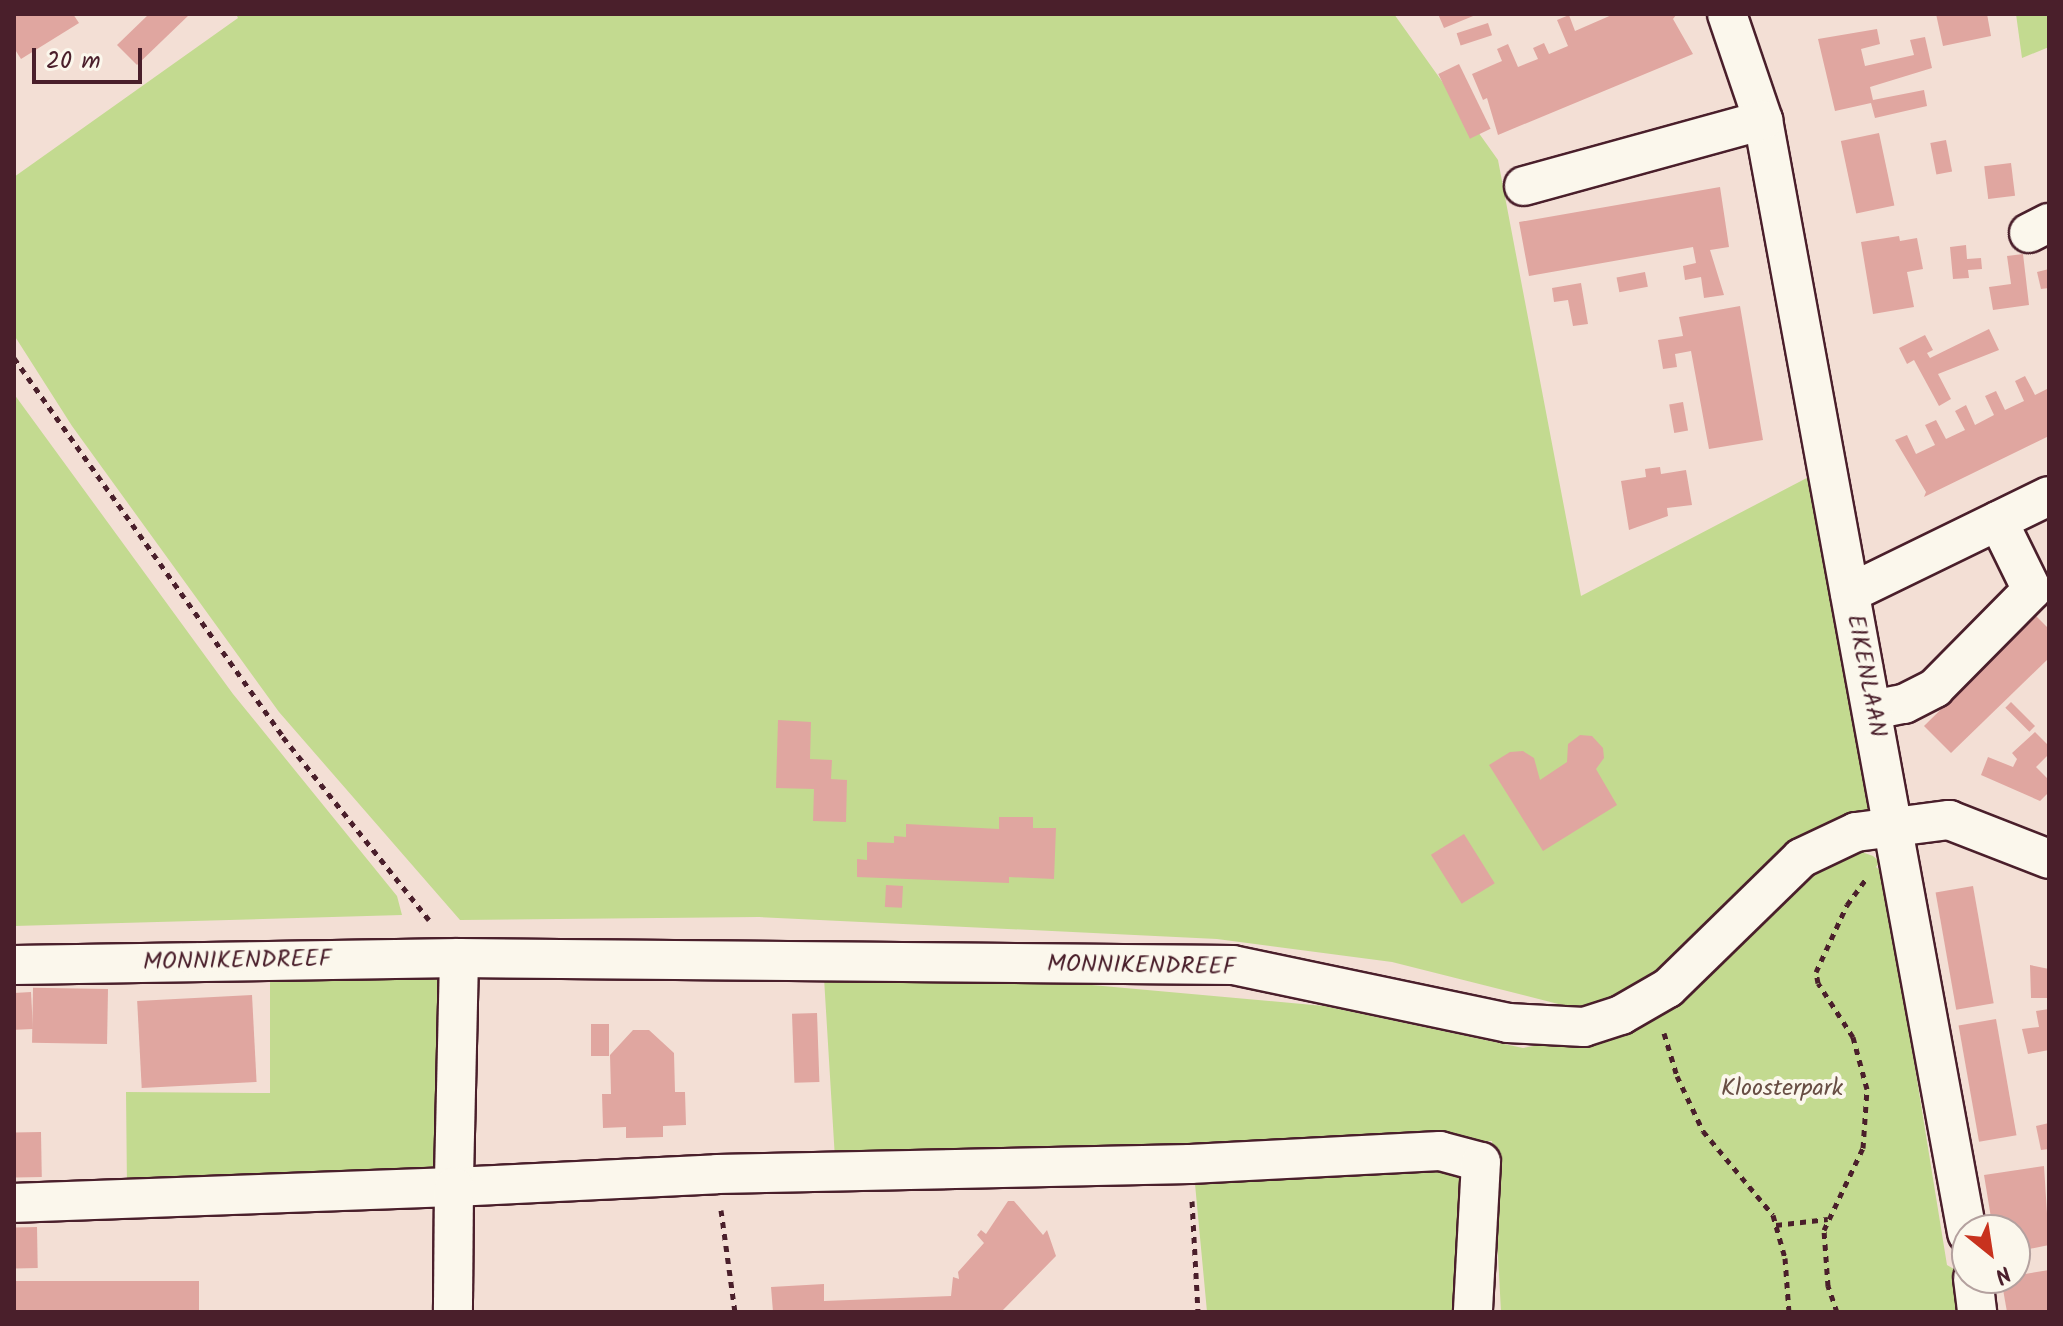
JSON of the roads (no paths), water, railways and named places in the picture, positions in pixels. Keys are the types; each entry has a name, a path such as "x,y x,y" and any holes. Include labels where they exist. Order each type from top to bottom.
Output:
{"street":[{"name":"EIKENLAAN","path":"1727,14 1763,120 1964,1214"},
{"path":"1524,186 1763,120"},
{"path":"1850,593 2049,496"},
{"path":"1872,710 1904,704 1935,688 2032,590 1998,521"},
{"name":"MONNIKENDREEF","path":"14,965 459,958 1233,965 1508,1023 1584,1027 1646,1001 1668,988 1801,858 1856,832 1897,843 1949,820 2049,859"},
{"path":"453,1312 459,958"},
{"path":"14,1203 717,1174 1190,1164 1440,1151 1481,1162 1473,1312"}],"park label":[{"name":"Kloosterpark","path":"1782,1089"}]}
